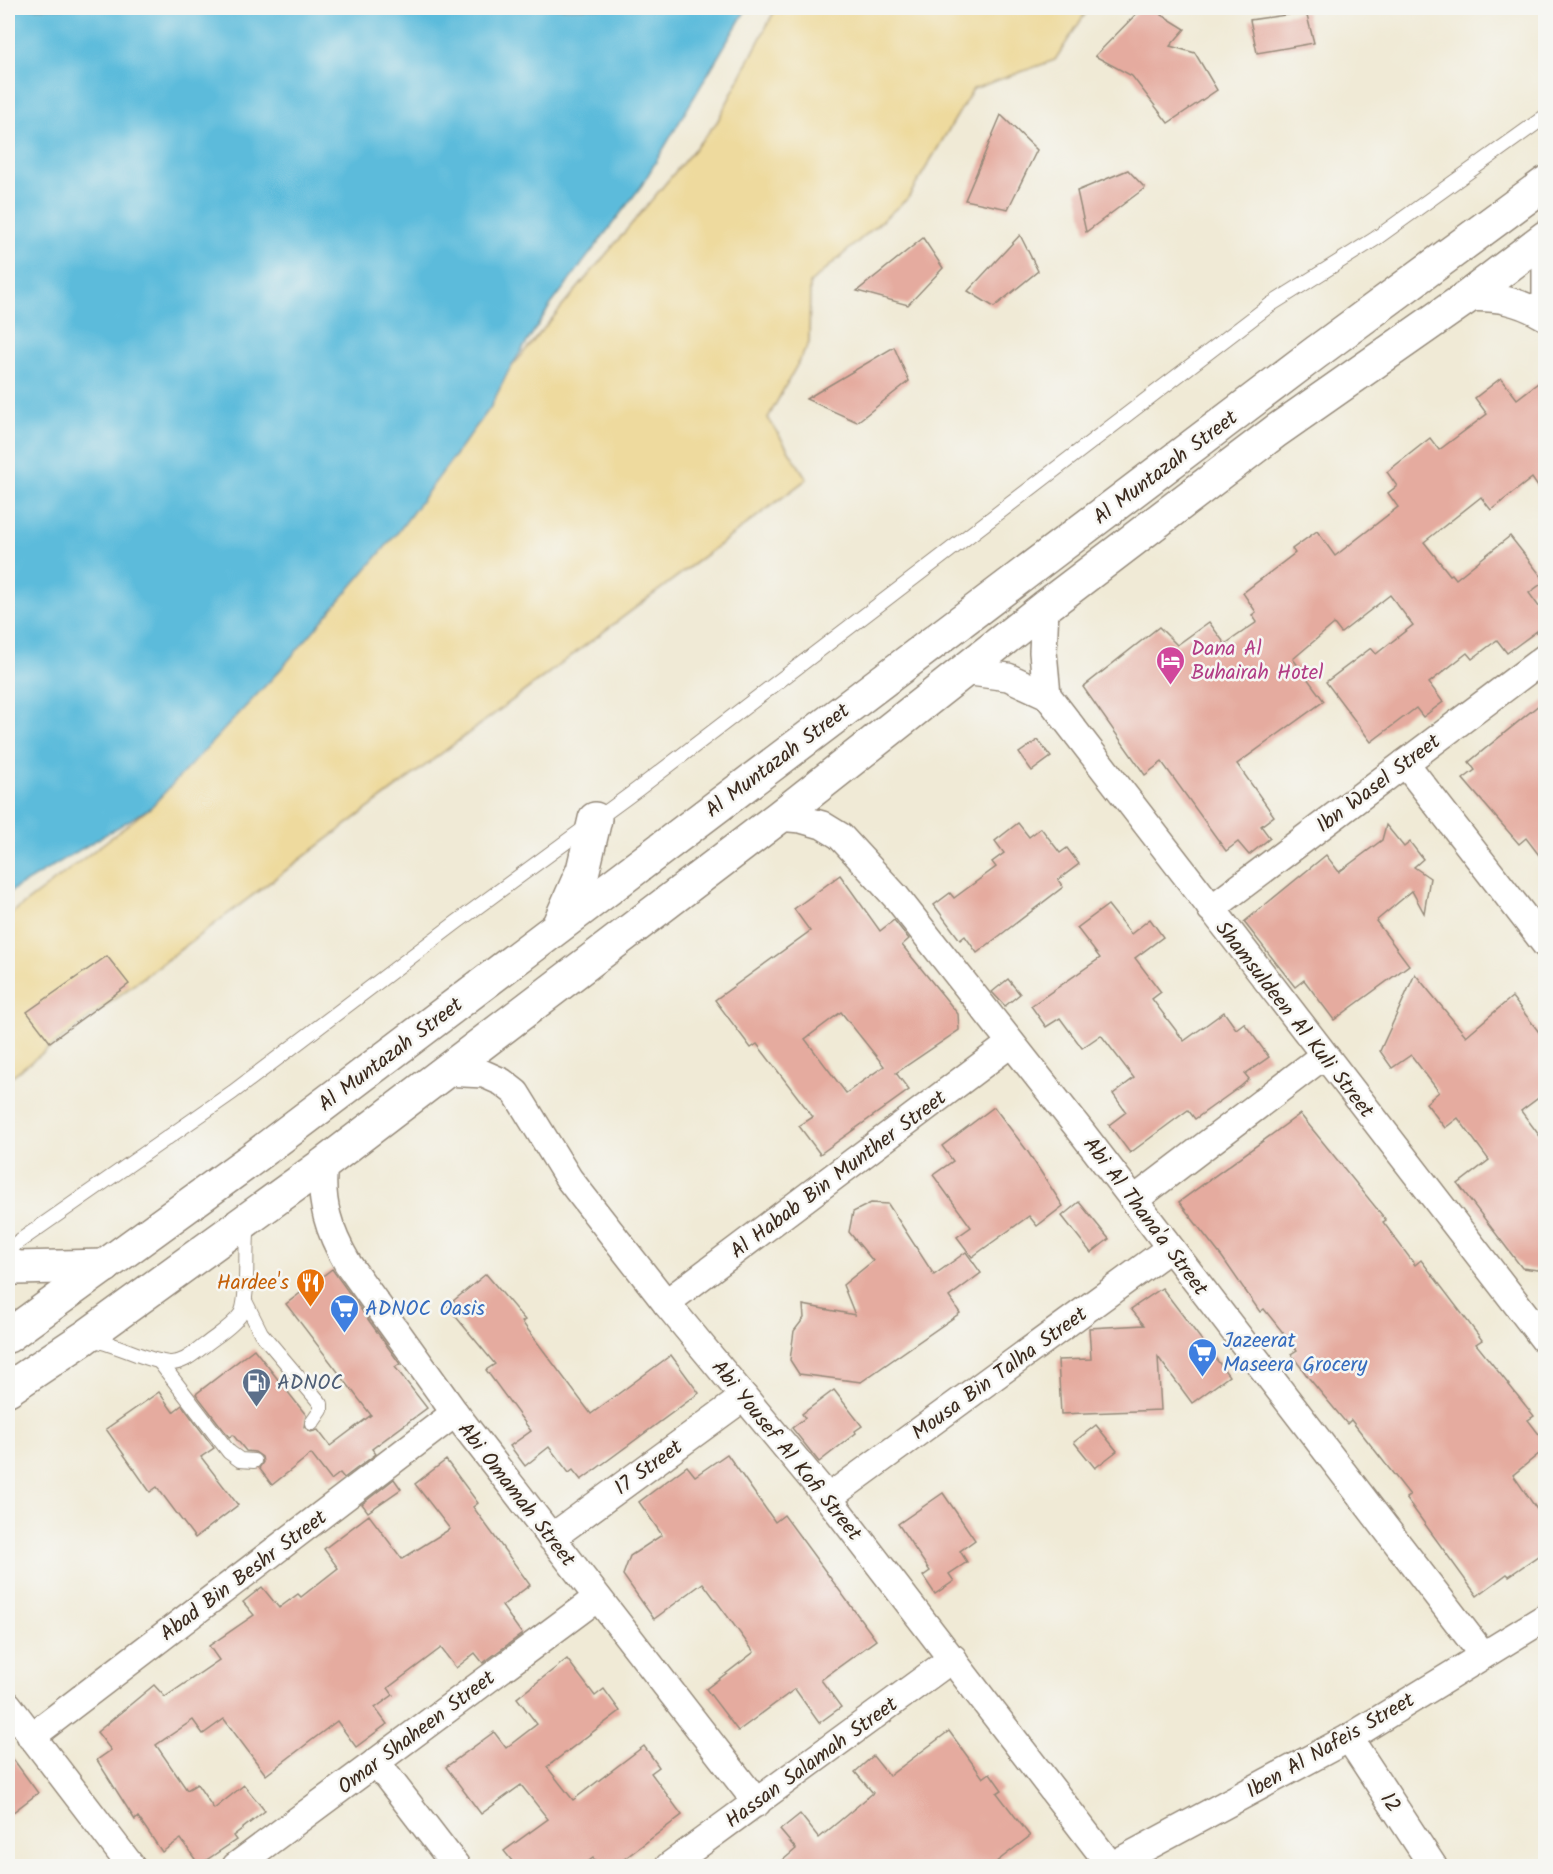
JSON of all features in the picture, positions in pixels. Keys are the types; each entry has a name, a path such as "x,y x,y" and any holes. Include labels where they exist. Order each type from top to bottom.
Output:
{"main road":[{"name":"Al Muntazah Street","path":"8,1336 256,1156 1490,221 1545,183"},
{"path":"1466,298 1459,280 1460,267 1490,221"},
{"name":"Al Muntazah Street","path":"8,1389 84,1338 324,1164 779,817 1045,608 1276,431 1466,298 1545,237"},
{"path":"1276,431 1284,410 1329,370 1324,356 1314,354"},
{"path":"558,926 584,870 596,819"},
{"path":"8,1263 16,1268 105,1266"}],"street":[{"path":"1545,261 1545,312"},
{"path":"1466,298 1501,298 1518,303 1545,317"},
{"path":"1045,608 1042,652 1047,695"},
{"name":"Ibn Wasel Street","path":"1211,909 1545,657"},
{"name":"Shamsuldeen Al Kuli Street","path":"964,671 1008,677 1047,695 1323,1056 1541,1327"},
{"path":"1405,763 1545,945"},
{"name":"Abi Al Thana'a Street","path":"779,817 801,819 822,825 840,836 897,898 1134,1200 1483,1655"},
{"name":"Al Habab Bin Munther Street","path":"666,1303 1010,1044"},
{"path":"1134,1200 1323,1056"},
{"name":"Abi Yousef Al Kofi Street","path":"444,1072 484,1074 501,1082 516,1093 526,1106 558,1165 666,1303 828,1498 1111,1866"},
{"name":"Abi Omamah Street","path":"324,1164 321,1183 323,1204 337,1245 454,1413 757,1803"},
{"name":"Mousa Bin Talha Street","path":"828,1498 1170,1248"},
{"name":"17 Street","path":"551,1538 744,1397"},
{"name":"Abad Bin Beshr Street","path":"31,1737 454,1413"},
{"name":"Omar Shaheen Street","path":"236,1866 597,1598"},
{"name":"Iben Al Nafeis Street","path":"1111,1866 1349,1738 1545,1617"},
{"name":"Hassan Salamah Street","path":"669,1866 953,1658"},
{"path":"8,1706 131,1866"},
{"name":"12","path":"1349,1738 1432,1866"},
{"path":"376,1762 456,1866"}],"lane":[{"path":"8,1249 233,1092 648,782 1263,310 1375,239 1545,116"},
{"path":"84,1338 112,1344 159,1361 171,1363 188,1358 236,1320 244,1309 244,1245 249,1218"},
{"path":"245,1300 261,1334 321,1404 321,1410 312,1423"},
{"path":"159,1361 229,1452 240,1460 254,1461"}],"sand":[{"path":"776,8 1089,8 1055,60 973,89 908,198 810,283 809,343 768,418 807,479 8,1079 8,916 150,808 280,670 398,532 490,408 509,370 717,122"}],"water":[{"path":"8,8 747,8 642,185 550,306 509,370 490,408 398,532 280,670 150,808 8,893"}],"building":[{"path":"1142,8 1151,8 1185,29 1170,46 1195,53 1217,90 1168,123 1132,76 1095,56"},
{"path":"1306,12 1314,43 1257,53 1250,20"},
{"path":"1001,115 1037,150 1008,209 965,200"},
{"path":"1128,170 1145,188 1086,232 1077,191"},
{"path":"1020,235 1038,271 994,307 968,291"},
{"path":"923,238 943,268 908,305 857,291"},
{"path":"894,347 909,381 857,422 806,399"},
{"path":"1501,378 1517,399 1538,383 1545,394 1545,497 1532,478 1491,510 1481,497 1424,542 1450,575 1452,574 1456,579 1510,536 1545,581 1529,593 1545,615 1545,625 1507,653 1497,640 1472,659 1467,653 1429,683 1443,702 1423,717 1416,708 1371,742 1326,682 1371,648 1376,654 1413,625 1390,595 1341,633 1334,624 1293,659 1324,701 1237,764 1274,816 1261,826 1270,838 1249,855 1238,842 1226,851 1162,762 1145,775 1083,687 1159,627 1177,645 1209,622 1225,644 1257,622 1252,615 1256,612 1243,593 1295,553 1292,549 1317,531 1335,556 1398,507 1388,493 1397,486 1387,472 1430,438 1439,450 1487,414 1475,398"},
{"path":"1545,700 1545,863 1526,838 1519,844 1463,779 1475,770 1469,762"},
{"path":"1038,740 1051,757 1032,771 1019,753"},
{"path":"1018,823 1029,837 1041,828 1060,853 1067,848 1079,864 1058,880 1063,887 977,953 965,936 960,940 934,905 950,893 954,898 996,867 992,862 1004,853 995,841"},
{"path":"1386,825 1404,847 1410,842 1423,859 1414,867 1430,878 1424,913 1412,891 1376,921 1409,965 1334,1020 1304,980 1295,987 1244,922 1326,855 1339,872 1382,840"},
{"path":"840,875 880,931 894,920 909,939 902,945 958,1014 959,1030 896,1073 909,1090 820,1154 799,1126 813,1117 757,1044 751,1048 715,1000 810,931 794,909","holes":["841,1012 884,1066 846,1093 805,1039"]},
{"path":"1108,905 1131,934 1150,919 1163,937 1135,958 1161,992 1152,999 1184,1041 1224,1012 1236,1029 1244,1023 1269,1057 1245,1074 1249,1079 1241,1086 1195,1119 1188,1110 1130,1153 1109,1125 1126,1112 1113,1094 1134,1078 1101,1035 1082,1048 1060,1018 1046,1027 1031,1006 1100,958 1077,928"},
{"path":"107,956 129,984 50,1042 27,1012"},
{"path":"1415,974 1466,1036 1512,997 1545,1040 1545,1093 1521,1111 1545,1143 1545,1264 1538,1270 1522,1268 1458,1184 1489,1160 1458,1118 1445,1128 1426,1103 1439,1092 1411,1055 1392,1068 1380,1051"},
{"path":"1008,979 1020,994 1005,1006 992,992"},
{"path":"994,1107 1028,1152 1063,1206 1037,1226 1029,1216 972,1257 957,1237 971,1227 933,1175 953,1161 942,1146"},
{"path":"1300,1114 1386,1220 1383,1222 1415,1265 1421,1260 1482,1340 1476,1344 1534,1416 1528,1420 1545,1442 1545,1449 1513,1475 1545,1521 1545,1551 1477,1596 1406,1498 1410,1495 1351,1420 1347,1424 1308,1377 1291,1354 1297,1350 1264,1309 1260,1312 1222,1257 1179,1202"},
{"path":"1079,1202 1109,1239 1091,1253 1062,1216"},
{"path":"871,1203 888,1204 934,1275 966,1252 981,1273 949,1297 960,1313 861,1382 799,1374 790,1360 794,1331 804,1318 803,1305 855,1315 843,1285 873,1261 849,1232 853,1212"},
{"path":"332,1269 400,1364 395,1367 427,1408 372,1449 376,1454 344,1478 340,1473 331,1480 311,1454 272,1485 259,1468 263,1462 262,1457 255,1452 246,1451 233,1435 229,1437 196,1394 254,1349 306,1415 304,1427 311,1432 318,1430 330,1446 371,1415 286,1304"},
{"path":"486,1274 525,1320 522,1322 591,1414 671,1355 699,1393 581,1480 573,1470 569,1473 549,1447 525,1466 510,1446 531,1431 486,1370 495,1364 447,1306"},
{"path":"1162,1288 1229,1376 1192,1403 1158,1357 1161,1410 1061,1414 1058,1360 1091,1359 1089,1328 1144,1325 1131,1309"},
{"path":"834,1390 862,1426 819,1462 792,1428 805,1418 802,1414"},
{"path":"159,1392 173,1412 182,1405 214,1448 201,1457 238,1505 195,1538 157,1487 150,1492 106,1429"},
{"path":"1096,1425 1117,1451 1095,1468 1074,1442"},
{"path":"727,1454 775,1522 784,1515 876,1640 821,1680 841,1707 819,1723 795,1689 738,1731 706,1689 754,1652 703,1583 654,1619 623,1575 630,1556 662,1535 639,1502 687,1466 695,1476"},
{"path":"446,1460 478,1503 473,1507 530,1585 502,1606 522,1634 483,1663 475,1653 456,1668 441,1648 388,1688 393,1695 375,1708 387,1724 356,1747 337,1721 266,1775 224,1719 203,1734 193,1720 156,1745 187,1790 197,1784 214,1809 244,1785 265,1811 233,1836 236,1840 199,1865 181,1839 162,1852 138,1817 135,1820 97,1760 111,1750 97,1732 154,1685 165,1697 219,1660 209,1646 254,1615 243,1602 262,1587 279,1608 298,1594 301,1597 338,1568 324,1549 369,1515 402,1559 450,1529 415,1484"},
{"path":"394,1479 401,1489 368,1512 362,1504"},
{"path":"943,1493 975,1540 960,1551 967,1562 949,1574 954,1581 935,1594 923,1576 930,1571 898,1524"},
{"path":"567,1659 595,1696 604,1689 620,1711 547,1767 573,1800 644,1746 659,1767 651,1773 682,1815 615,1866 600,1866 593,1858 582,1866 516,1866 504,1851 548,1819 521,1785 481,1814 446,1767 494,1732 506,1748 537,1724 517,1698"},
{"path":"949,1731 983,1778 990,1773 1002,1790 997,1793 1030,1836 991,1866 776,1866 796,1849 780,1830 800,1814 819,1838 873,1793 855,1772 873,1756 889,1776"},
{"path":"8,1752 38,1793 8,1816"}],"place":[{"name":"Dana Al Buhairah Hotel","path":"1170,686"},
{"name":"Hardee's","path":"310,1308"},
{"name":"ADNOC Oasis","path":"344,1334"},
{"name":"Jazeerat Maseera Grocery","path":"1202,1378"},
{"name":"ADNOC","path":"256,1408"}]}
